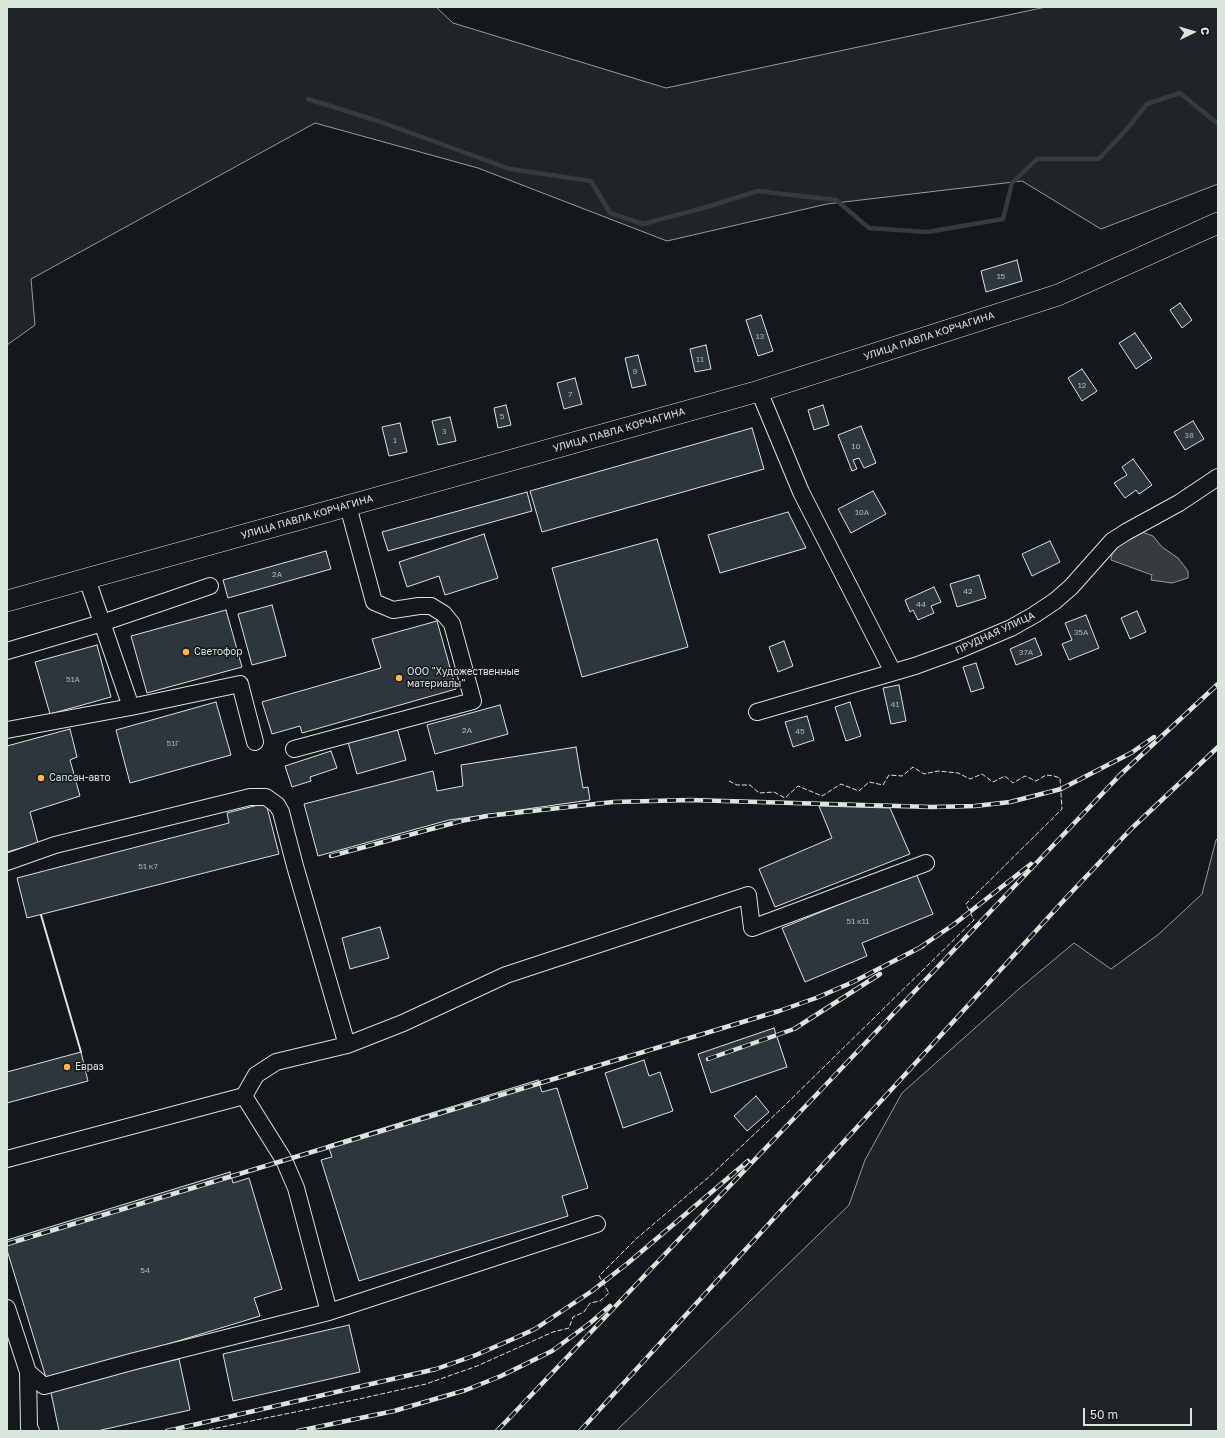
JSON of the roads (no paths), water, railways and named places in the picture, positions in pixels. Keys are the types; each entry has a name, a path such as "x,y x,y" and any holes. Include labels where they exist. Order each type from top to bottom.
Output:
{"main road":[{"name":"УЛИЦА ПАВЛА КОРЧАГИНА","path":"7,601 759,391 1058,295 1218,223"}],"street":[{"path":"759,391 801,492 893,672"},
{"name":"ПРУДНАЯ УЛИЦА","path":"757,712 893,672 959,650 1034,615 1071,587 1112,541 1179,503 1218,477"},
{"path":"294,749 473,701 452,624 444,614 431,606 419,606 393,610 374,602 348,506"},
{"path":"87,579 131,707"},
{"path":"7,651 102,623 210,586"},
{"path":"7,730 131,707 240,684 255,742"},
{"path":"7,862 62,843 250,797 266,797 277,805 281,812 295,866 347,1044"},
{"path":"7,1160 244,1096 256,1075 276,1062 347,1044 403,1023 506,975 748,895 752,928 926,863"},
{"path":"244,1096 284,1160 296,1188 329,1312"},
{"path":"28,1372 44,1386 131,1362 329,1312 597,1224"},
{"path":"7,1308 28,1372 29,1428 31,1431"}],"waterway":[{"path":"308,99 378,121 510,169 591,181 610,213 643,224 707,207 757,191 836,200 869,228 927,232 1003,219 1012,183 1037,159 1099,159 1126,130 1147,104 1180,93 1218,124"}],"railway":[{"path":"497,1431 1120,775 1218,684"},
{"path":"331,856 461,821 487,816 613,802 690,800 932,807 975,806 1010,802 1061,789 1131,753 1154,737"},
{"path":"580,1431 1066,898 1132,828 1218,747"},
{"path":"919,948 953,925 1031,864"},
{"path":"7,1244 779,1011 816,998 853,982 923,946"},
{"path":"708,1059 794,1029 880,974"},
{"path":"167,1431 436,1369 476,1355 535,1329 592,1291 628,1263 748,1161"},
{"path":"298,1431 394,1411 466,1390 501,1376 552,1351 610,1306"}],"place":[{"name":"Светофор","path":"186,652"},
{"name":"ООО \"Художественные материалы\"","path":"399,678"},
{"name":"Сапсан-авто","path":"41,778"},
{"name":"Евраз","path":"67,1067"}]}
